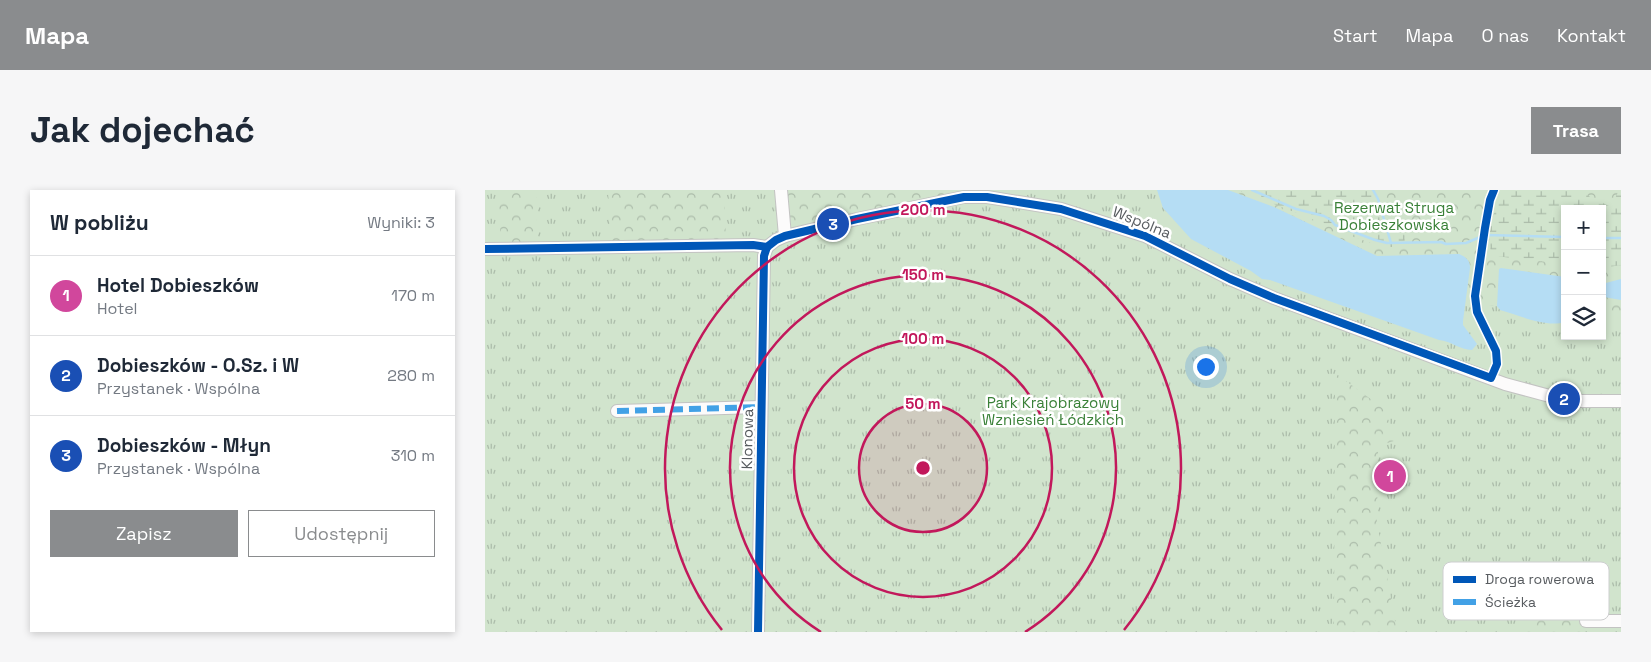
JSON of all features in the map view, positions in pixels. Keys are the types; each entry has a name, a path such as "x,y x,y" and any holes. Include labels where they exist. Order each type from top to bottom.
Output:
{"street":[{"path":"781,190 785,236"},
{"name":"Wspólna","path":"767,247 785,236 867,216 964,197 987,197 1061,209 1145,236 1230,279 1273,298 1505,384 1557,398 1582,401 1621,401"},
{"path":"485,250 753,245 767,247"},
{"name":"Klonowa","path":"758,632 764,256 767,247"},
{"path":"617,411 761,406"},
{"path":"1586,621 1621,621"}],"green space":[{"name":"Park Krajobrazowy Wzniesień Łódzkich","path":"485,190 1621,190 1621,632 485,632"},
{"path":"498,190 537,190 537,242 501,243"},
{"path":"608,190 724,190 726,242 611,242"},
{"path":"784,190 1026,190 794,229 789,228"},
{"name":"Rezerwat Struga Dobieszkowska","path":"1228,190 1621,190 1621,327 1617,327 1616,313 1606,312 1606,205 1561,205 1561,277 1500,269 1497,306 1465,302 1470,265 1464,256 1459,254 1377,256 1274,207"},
{"name":"Rezerwat Struga Dobieszkowska","path":"1238,190 1382,190 1405,236 1404,247 1382,247"},
{"path":"1502,190 1576,190 1609,206 1613,203 1619,190 1621,190 1621,265 1606,267 1606,205 1561,205 1561,264 1495,256 1491,253 1488,231"},
{"path":"1335,373 1383,408 1397,440 1378,446 1377,522 1397,632 1334,632"},
{"path":"1526,620 1585,620 1584,632 1523,632"}],"water":[{"path":"1157,190 1228,190 1274,207 1377,256 1459,254 1466,258 1470,265 1463,325 1477,344 1472,350 1463,349 1448,342 1270,280 1262,279 1251,271 1191,239 1163,208"},
{"path":"1499,269 1561,276 1561,322 1541,322 1500,310 1497,306"},
{"path":"1621,279 1621,300 1606,297 1606,283"}],"waterway":[{"path":"1252,190 1296,209 1324,216 1335,225 1387,243 1466,243 1485,235 1561,237"},
{"path":"1373,190 1378,199 1391,243"},
{"path":"1606,238 1621,238"}],"marked path":[{"path":"617,411 761,407"}],"cycle path":[{"path":"767,247 785,236 964,197 987,197 1061,209 1145,236 1230,279 1274,298 1491,378 1497,364 1496,351 1477,312 1475,296 1490,200 1494,190"},
{"path":"485,249 753,245 767,247"},
{"path":"758,632 764,256 767,247"}],"place":[{"name":"Dobieszków - Młyn","path":"833,224"},
{"name":"Dobieszków - O.Sz. i W","path":"1564,399"},
{"name":"Hotel Dobieszków","path":"1390,476"}]}
